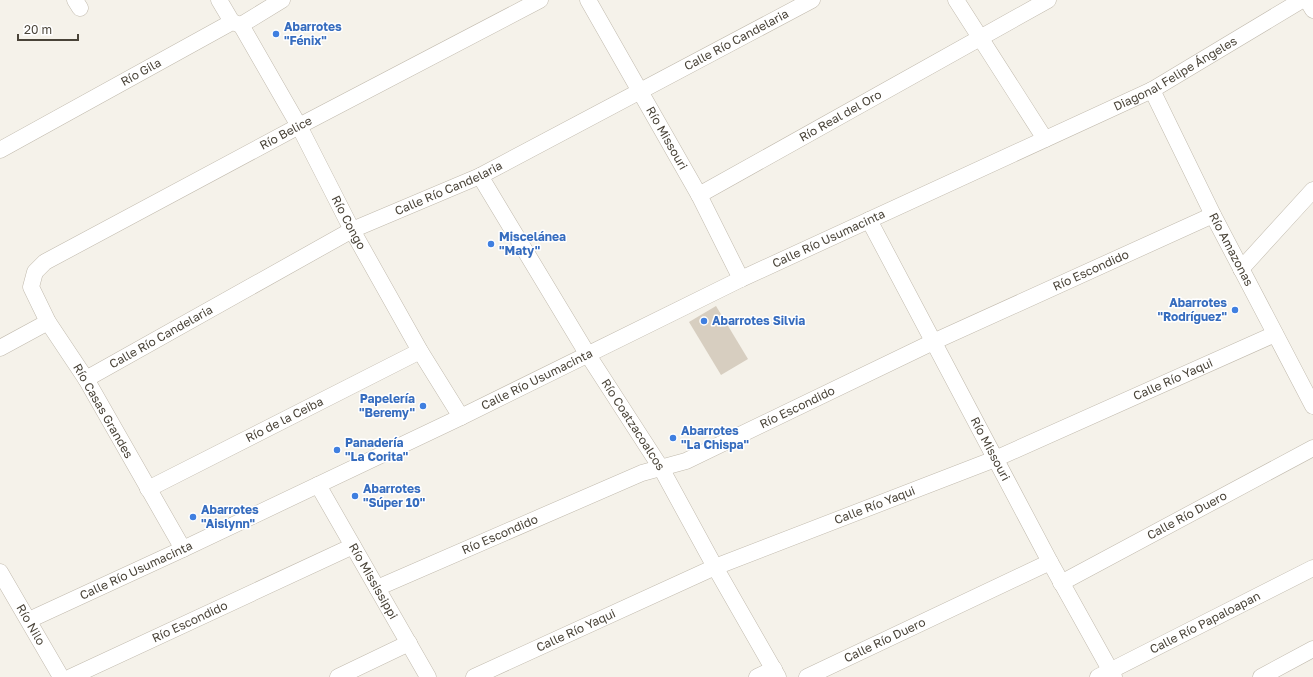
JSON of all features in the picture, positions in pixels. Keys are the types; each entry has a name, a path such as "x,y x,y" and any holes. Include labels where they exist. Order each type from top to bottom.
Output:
{"street":[{"name":"Río Congo","path":"219,0 237,24 299,126 352,230 420,351 461,417"},
{"name":"Río Gila","path":"0,150 282,0"},
{"name":"Río Belice","path":"35,272 45,262 299,126 540,0"},
{"name":"Río Missouri","path":"588,0 699,195 741,278"},
{"name":"Calle Río Candelaria","path":"86,378 352,230 480,176 812,0"},
{"path":"956,0 1045,139"},
{"name":"Río Real del Oro","path":"699,195 1048,0"},
{"name":"Diagonal Felipe Ángeles","path":"1045,139 1152,90 1302,0"},
{"path":"1307,0 1313,10"},
{"name":"Río Amazonas","path":"1152,90 1241,269 1313,406"},
{"name":"Calle Río Usumacinta","path":"29,620 461,417 741,278 1045,139"},
{"name":"Río Coatzacoalcos","path":"480,176 588,355 661,468 715,567 776,673"},
{"path":"1241,269 1313,190"},
{"name":"Río Escondido","path":"377,588 642,473 686,461 933,342 1213,214"},
{"name":"Río Missouri","path":"869,220 1050,562 1108,675"},
{"name":"Río Casas Grandes","path":"35,272 32,287 48,322 86,378 182,549"},
{"path":"0,348 48,322"},
{"name":"Calle Río Yaqui","path":"474,677 715,567 995,459 1275,334"},
{"name":"Río de la Ceiba","path":"148,489 420,351"},
{"name":"Calle Río Duero","path":"1061,583 1313,448"},
{"name":"Río Mississippi","path":"318,485 428,677"},
{"name":"Río Escondido","path":"71,677 353,546"},
{"name":"Calle Río Duero","path":"807,677 1050,562"},
{"name":"Calle Río Papaloapan","path":"1108,675 1313,568"},
{"name":"Río Nilo","path":"0,572 61,677"},
{"path":"338,677 409,643"},
{"path":"1261,677 1313,649"},
{"path":"757,677 776,673"}],"building":[{"path":"716,306 748,359 721,375 689,322"}],"place":[{"name":"Abarrotes \"Fénix\"","path":"276,34"},
{"name":"Miscelánea \"Maty\"","path":"491,244"},
{"name":"Abarrotes \"Rodríguez\"","path":"1235,310"},
{"name":"Abarrotes Silvia","path":"704,321"},
{"name":"Papelería \"Beremy\"","path":"423,406"},
{"name":"Abarrotes \"La Chispa\"","path":"673,438"},
{"name":"Panadería \"La Corita\"","path":"337,450"},
{"name":"Abarrotes \"Súper 10\"","path":"355,496"},
{"name":"Abarrotes \"Aislynn\"","path":"193,517"}]}
